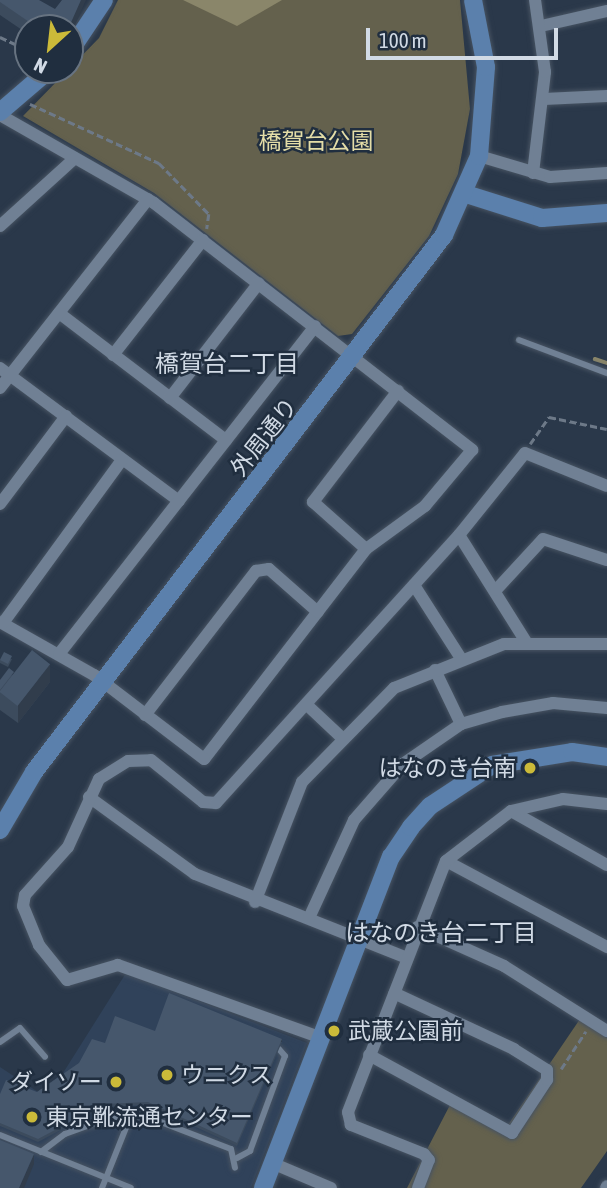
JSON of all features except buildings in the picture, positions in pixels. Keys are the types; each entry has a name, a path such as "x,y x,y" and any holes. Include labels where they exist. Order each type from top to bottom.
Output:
{"street":[{"path":"84,30 104,0"},
{"name":"外周通り","path":"0,830 34,772 356,358 433,253 466,194 479,156 486,67 473,0"},
{"path":"533,173 544,99 541,26 535,0"},
{"path":"541,26 607,12"},
{"path":"33,84 0,114 148,199 398,391 472,455 425,506 366,549 204,759 105,684 59,654 1,622 122,460"},
{"path":"544,99 607,96"},
{"path":"479,156 533,173 569,178 607,173"},
{"path":"0,226 75,158"},
{"path":"466,194 542,218 607,213"},
{"path":"0,388 6,371 59,313 148,199"},
{"path":"113,355 202,239"},
{"path":"170,398 259,284"},
{"path":"59,313 226,440"},
{"path":"59,654 315,326"},
{"path":"6,371 179,501"},
{"path":"366,549 313,502 398,391"},
{"path":"0,504 66,416"},
{"path":"319,1037 118,965 67,981 39,945 23,906 68,847 99,779 141,756 203,802 216,803 459,535 525,453 607,486"},
{"path":"459,535 496,590 526,642"},
{"path":"496,590 543,538 607,560"},
{"path":"145,715 256,571 269,569 318,612"},
{"path":"414,585 460,657"},
{"path":"254,902 302,782 341,737 394,688 460,657 526,642 607,643"},
{"path":"435,670 461,724"},
{"path":"307,705 341,737"},
{"path":"309,918 339,844 372,796 403,764 461,724 528,706 607,708"},
{"path":"263,1188 319,1037 391,857 430,806 492,765 536,755 607,757"},
{"path":"89,797 139,840 254,902 309,918 407,958"},
{"path":"418,1188 429,1160 424,1154 347,1119 417,927 446,861 511,811 563,799 607,804"},
{"path":"511,811 607,865"},
{"path":"446,861 607,947"},
{"path":"417,927 484,955 607,1031"},
{"path":"369,1055 512,1133 547,1080 548,1070 514,1049 394,993"},
{"path":"272,1163 317,1185 331,1188"}],"lane":[{"path":"519,340 607,373"},
{"path":"0,1042 20,1028 45,1057"},
{"path":"41,1152 65,1134 131,1115 185,1130 237,1158 246,1156 285,1056 279,1049"},
{"path":"102,1188 131,1115"},
{"path":"0,1135 131,1188"},
{"path":"235,1168 237,1158"}],"path":[{"path":"27,102 78,131 159,163 209,214 212,223 202,239"},
{"path":"525,453 549,417 607,429"},
{"path":"547,1080 593,1020"}],"shaded area":[{"path":"183,0 282,0 237,26"},
{"path":"126,973 307,1043 251,1188 0,1188 0,1067 38,1092 63,1073"}],"green space":[{"name":"橋賀台公園","path":"118,0 460,0 470,109 458,174 429,236 352,334 338,336 154,193 23,116 54,84 84,84 84,53 99,38"},
{"path":"580,1019 607,1038 607,1151 581,1188 407,1188 451,1103 504,1131"}],"waterway":[{"path":"595,359 607,363"}],"place":[{"name":"はなのき台南","path":"530,768"},
{"name":"武蔵公園前","path":"334,1031"},
{"name":"ウニクス","path":"167,1075"},
{"name":"ダイソー","path":"116,1082"},
{"name":"東京靴流通センター","path":"32,1117"}],"district":[{"name":"橋賀台二丁目","path":"227,364"},
{"name":"はなのき台二丁目","path":"441,933"}]}
